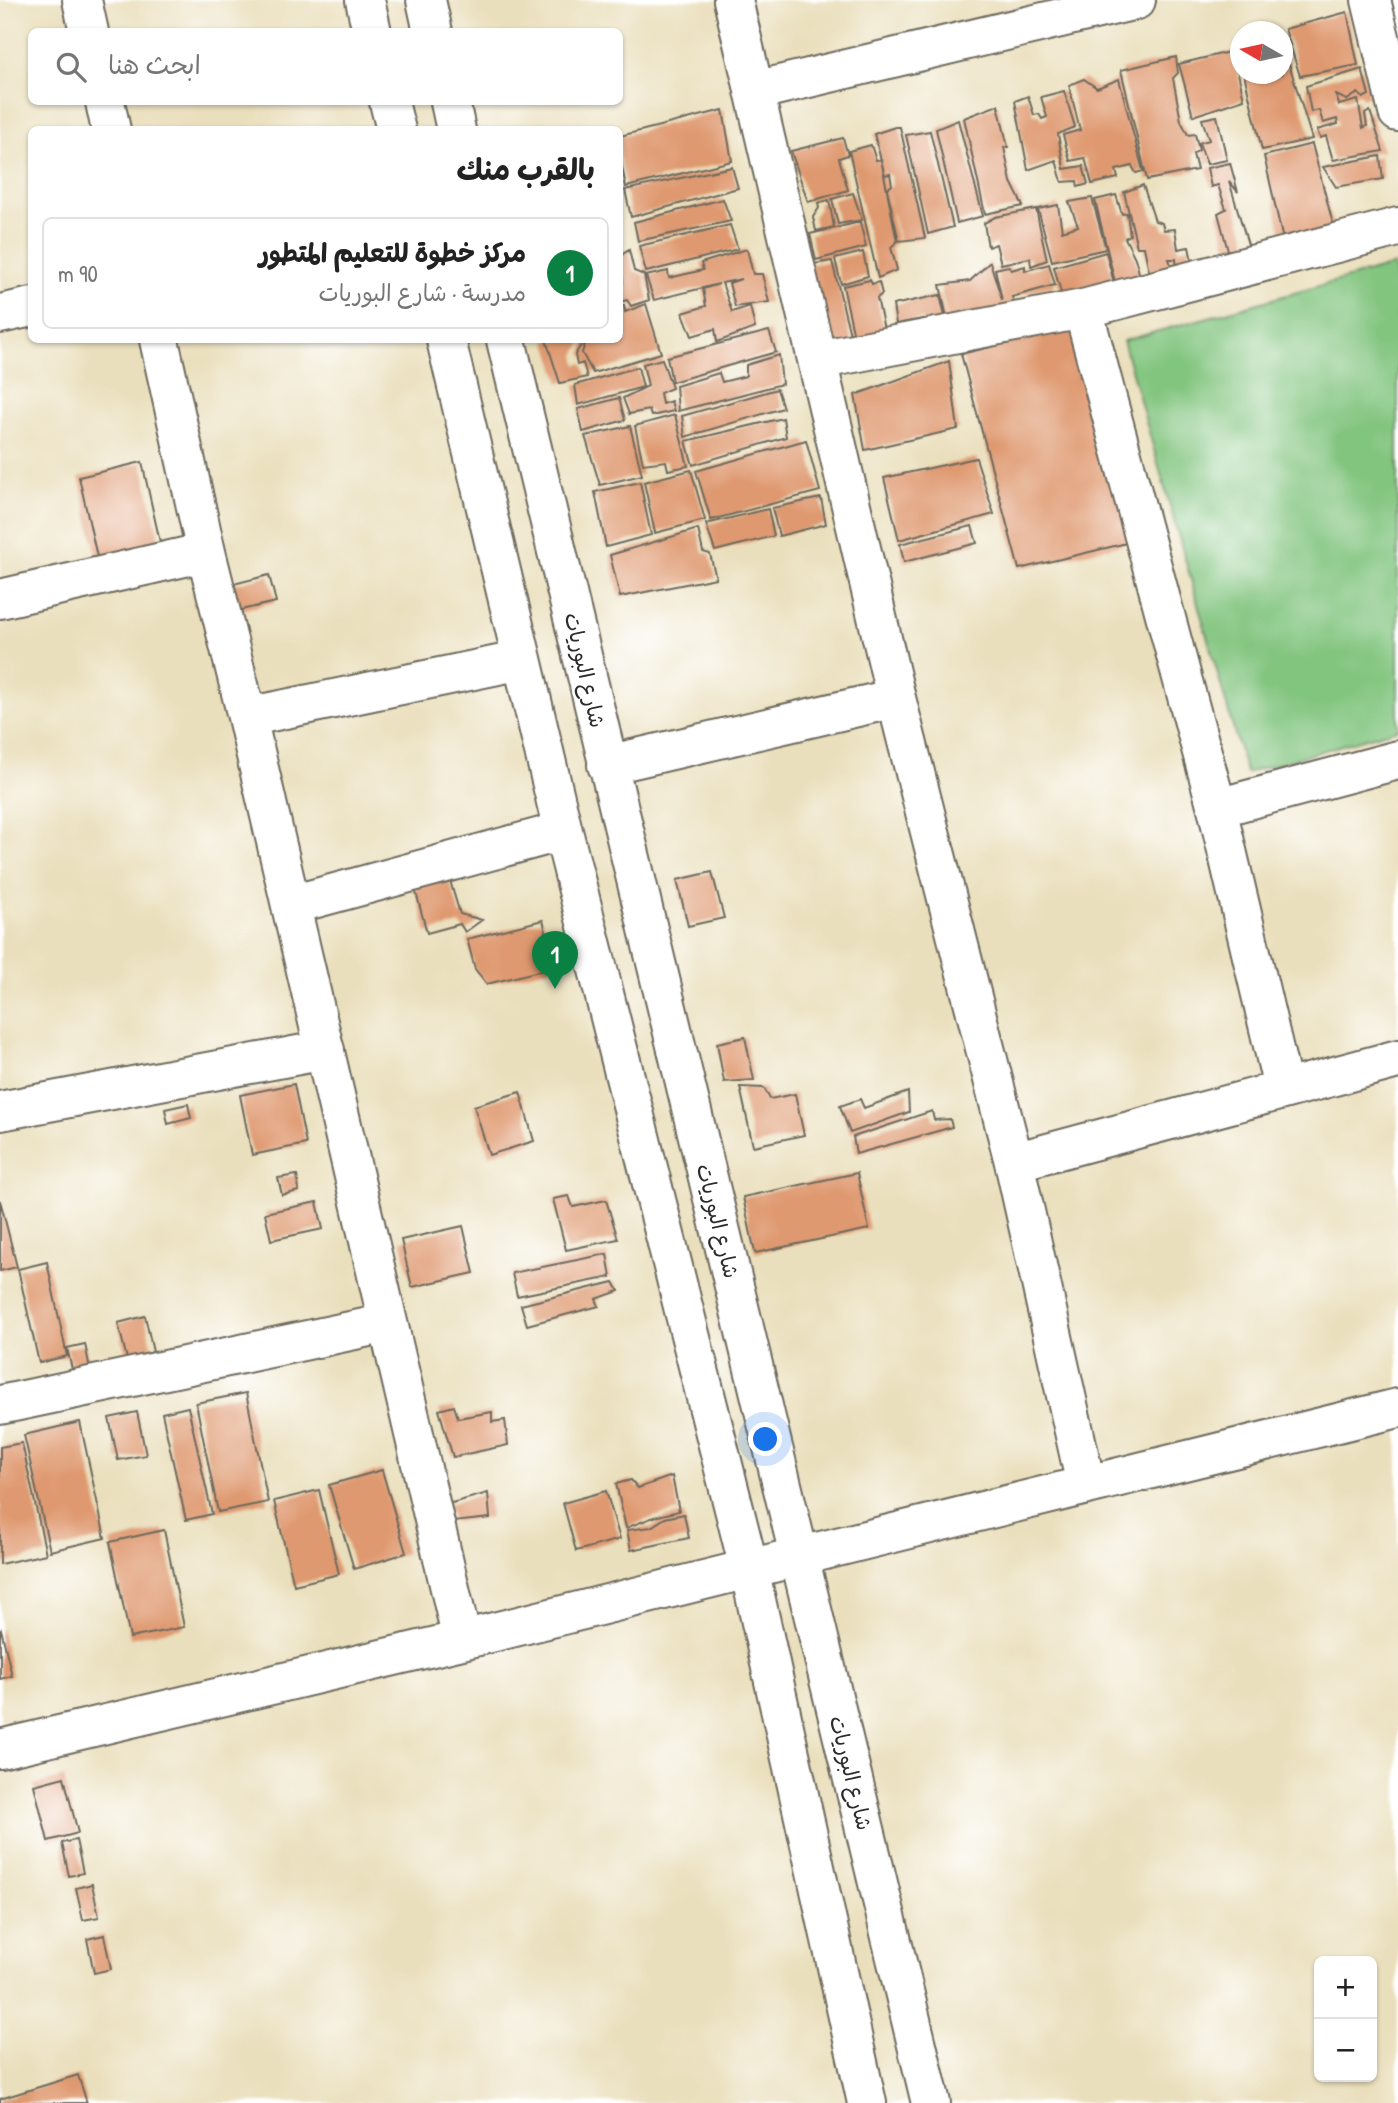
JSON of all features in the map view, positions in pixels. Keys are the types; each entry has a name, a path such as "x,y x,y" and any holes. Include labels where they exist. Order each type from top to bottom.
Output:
{"street":[{"path":"82,0 88,28"},
{"path":"365,0 371,28"},
{"path":"426,0 432,28"},
{"path":"733,0 897,698 1014,1163 1086,1485"},
{"path":"754,91 1136,0"},
{"path":"1371,0 1398,112"},
{"path":"106,105 110,126"},
{"path":"390,105 395,126"},
{"path":"451,105 455,126"},
{"path":"817,360 1083,309 1398,227"},
{"path":"0,314 28,308"},
{"path":"1083,309 1217,808 1283,1088"},
{"path":"160,343 206,552 247,717 462,1640"},
{"path":"447,343 563,831 749,1568 867,2103"},
{"name":"شارع البوريات","path":"507,343 931,2103"},
{"path":"0,599 206,552"},
{"path":"247,717 522,660"},
{"path":"607,765 897,698"},
{"path":"1217,808 1398,760"},
{"path":"291,905 563,831"},
{"path":"0,1111 325,1050"},
{"path":"1014,1163 1398,1059"},
{"path":"0,1405 388,1323"},
{"path":"0,1749 462,1640 1398,1408"}],"green space":[{"path":"1394,265 1398,280 1398,729 1246,773 1123,341"}],"building":[{"path":"1347,12 1358,65 1300,76 1293,54 1293,27"},
{"path":"1230,52 1230,84 1241,84 1244,99 1193,116 1179,64"},
{"path":"1176,57 1178,73 1173,78 1181,121 1188,135 1195,134 1199,150 1193,154 1197,170 1147,180 1121,70"},
{"path":"1362,69 1369,95 1363,98 1358,93 1347,100 1336,95 1339,105 1358,100 1363,128 1367,126 1365,114 1370,111 1383,151 1333,160 1326,136 1320,138 1317,130 1338,124 1337,119 1323,123 1319,110 1311,112 1306,86"},
{"path":"1293,77 1312,139 1262,150 1246,84 1293,84"},
{"path":"1084,79 1097,88 1119,79 1143,171 1136,173 1132,166 1116,170 1118,178 1092,184 1085,158 1070,161 1063,135 1080,130 1069,85"},
{"path":"1064,91 1075,127 1058,134 1064,169 1083,166 1088,184 1078,187 1077,181 1062,182 1056,160 1028,170 1015,101 1028,96 1034,115 1039,114 1042,119 1047,117 1041,97"},
{"path":"998,105 1008,147 1004,147 1011,182 1023,206 985,214 964,118"},
{"path":"723,110 732,161 626,187 623,172 623,135"},
{"path":"1217,116 1227,160 1207,164 1199,143 1209,140 1202,119"},
{"path":"958,120 983,216 957,223 936,129"},
{"path":"900,127 925,238 899,241 887,189 892,185 890,174 885,175 874,134"},
{"path":"930,131 953,227 928,234 906,135"},
{"path":"843,138 848,155 839,158 848,190 808,202 791,151"},
{"path":"1312,144 1337,239 1285,249 1264,156"},
{"path":"871,145 876,160 881,159 897,242 891,247 897,270 878,278 849,151"},
{"path":"1380,156 1383,179 1336,187 1323,167"},
{"path":"1230,163 1238,192 1229,181 1252,258 1228,251 1218,213 1226,209 1218,185 1211,187 1207,168"},
{"path":"732,167 738,188 631,217 625,190"},
{"path":"1143,185 1155,221 1162,223 1164,230 1175,229 1178,249 1189,247 1195,275 1177,271 1176,259 1169,259 1173,272 1150,276 1144,247 1137,247 1124,192"},
{"path":"853,193 862,220 838,224 832,199"},
{"path":"1116,195 1122,214 1127,213 1130,235 1125,238 1135,258 1144,291 1115,282 1095,200"},
{"path":"1092,198 1106,249 1052,261 1038,209 1058,205 1062,231 1078,226 1069,202"},
{"path":"723,199 731,221 638,241 634,222"},
{"path":"829,200 834,227 816,231 813,217 819,208 818,203"},
{"path":"1036,209 1047,260 1031,266 1030,258 1001,264 996,244 988,247 984,223 995,217"},
{"path":"860,222 866,247 816,260 810,234"},
{"path":"730,225 738,249 646,272 639,246"},
{"path":"747,249 753,274 762,274 769,302 735,307 729,283 741,279 722,283 732,312 750,306 755,328 717,342 715,329 692,336 683,313 706,306 703,289 719,284 654,300 646,276 668,271 669,278 703,270 701,263"},
{"path":"629,250 634,271 644,275 649,300 631,306 627,300 623,301 623,254"},
{"path":"863,252 868,276 841,284 835,259"},
{"path":"1106,252 1114,283 1064,304 1054,267"},
{"path":"832,261 854,351 819,358 807,265"},
{"path":"990,262 1002,300 995,269 1008,266 1011,270 1025,266 1025,271 1049,264 1055,285 1012,297 1016,308 950,332 940,285 970,281"},
{"path":"870,280 872,284 879,282 882,294 877,298 884,329 857,350 843,286"},
{"path":"940,295 949,333 926,337 923,319 896,324 893,305"},
{"path":"646,304 661,353 593,373 582,353 585,343 623,343 624,305 625,312"},
{"path":"1072,328 1135,541 1019,569 961,354"},
{"path":"769,331 776,352 672,382 667,357"},
{"path":"547,343 582,343 575,355 577,365 583,363 587,377 560,383"},
{"path":"779,355 782,384 678,411 676,386 719,373 722,382 746,376 746,365"},
{"path":"662,359 672,388 660,393 662,404 671,401 674,411 651,416 649,410 629,414 623,398 648,386 643,364"},
{"path":"949,361 958,429 865,450 855,395"},
{"path":"638,367 643,387 578,405 575,385"},
{"path":"777,389 783,408 685,437 682,416"},
{"path":"619,398 625,420 583,432 578,409"},
{"path":"675,415 688,466 668,470 666,461 643,464 635,426"},
{"path":"783,418 786,437 693,465 686,441"},
{"path":"630,426 642,475 600,485 585,436"},
{"path":"806,440 820,491 711,520 696,471"},
{"path":"976,458 994,514 899,540 884,478"},
{"path":"142,462 162,551 99,566 79,477"},
{"path":"691,470 705,520 655,533 644,482"},
{"path":"640,482 651,535 606,547 595,492"},
{"path":"821,498 826,524 779,536 772,508"},
{"path":"768,509 774,536 715,551 706,524"},
{"path":"972,526 977,543 904,562 900,544"},
{"path":"698,529 703,552 710,554 716,578 620,597 610,555"},
{"path":"269,575 276,602 228,613 222,587"},
{"path":"445,864 460,914 482,920 465,932 460,924 427,933 411,874"},
{"path":"712,872 724,918 688,926 677,880"},
{"path":"543,920 555,967 487,984 475,969 467,939"},
{"path":"745,1037 754,1080 724,1082 717,1043"},
{"path":"294,1084 306,1144 252,1155 240,1095"},
{"path":"740,1087 764,1088 770,1099 795,1094 804,1135 753,1146"},
{"path":"520,1092 534,1141 489,1155 474,1106"},
{"path":"908,1092 909,1112 850,1133 840,1106 860,1099 864,1108"},
{"path":"188,1104 191,1118 168,1124 165,1109"},
{"path":"932,1111 934,1120 950,1119 952,1127 856,1154 853,1137"},
{"path":"857,1173 869,1229 755,1253 743,1197"},
{"path":"297,1175 299,1191 282,1195 278,1178"},
{"path":"569,1196 573,1207 606,1200 618,1239 566,1250 553,1199"},
{"path":"0,1200 17,1267 0,1271"},
{"path":"317,1202 323,1229 271,1240 265,1213"},
{"path":"463,1226 474,1273 412,1287 401,1240"},
{"path":"607,1254 611,1277 517,1296 512,1273"},
{"path":"47,1262 67,1356 39,1363 18,1269"},
{"path":"614,1282 619,1291 596,1299 599,1306 527,1325 521,1305"},
{"path":"145,1316 153,1352 127,1359 118,1323"},
{"path":"85,1344 91,1374 74,1378 67,1348"},
{"path":"246,1393 268,1502 218,1512 196,1403"},
{"path":"454,1406 458,1418 492,1412 492,1422 505,1420 508,1445 453,1457 439,1410"},
{"path":"188,1407 212,1514 186,1520 162,1413"},
{"path":"137,1412 146,1455 118,1460 109,1418"},
{"path":"80,1422 105,1538 50,1551 24,1435"},
{"path":"22,1443 46,1554 0,1564 0,1447"},
{"path":"382,1470 406,1553 354,1569 329,1485"},
{"path":"672,1476 679,1511 626,1528 616,1484 631,1480 638,1488"},
{"path":"319,1490 339,1574 294,1585 274,1501"},
{"path":"606,1491 620,1539 576,1551 563,1503"},
{"path":"488,1493 490,1518 453,1522 448,1504"},
{"path":"684,1514 689,1538 631,1550 627,1530 651,1527 665,1518"},
{"path":"164,1530 184,1627 130,1638 110,1542"},
{"path":"0,1630 12,1676 0,1679"},
{"path":"64,1777 78,1833 48,1841 34,1785"},
{"path":"76,1840 83,1873 69,1876 62,1843"},
{"path":"92,1884 99,1917 83,1920 76,1888"},
{"path":"104,1935 111,1969 94,1973 87,1939"},
{"path":"78,2075 87,2103 0,2103 0,2099"}],"place":[{"name":"مركز خطوة للتعليم المتطور","path":"555,989"}]}
